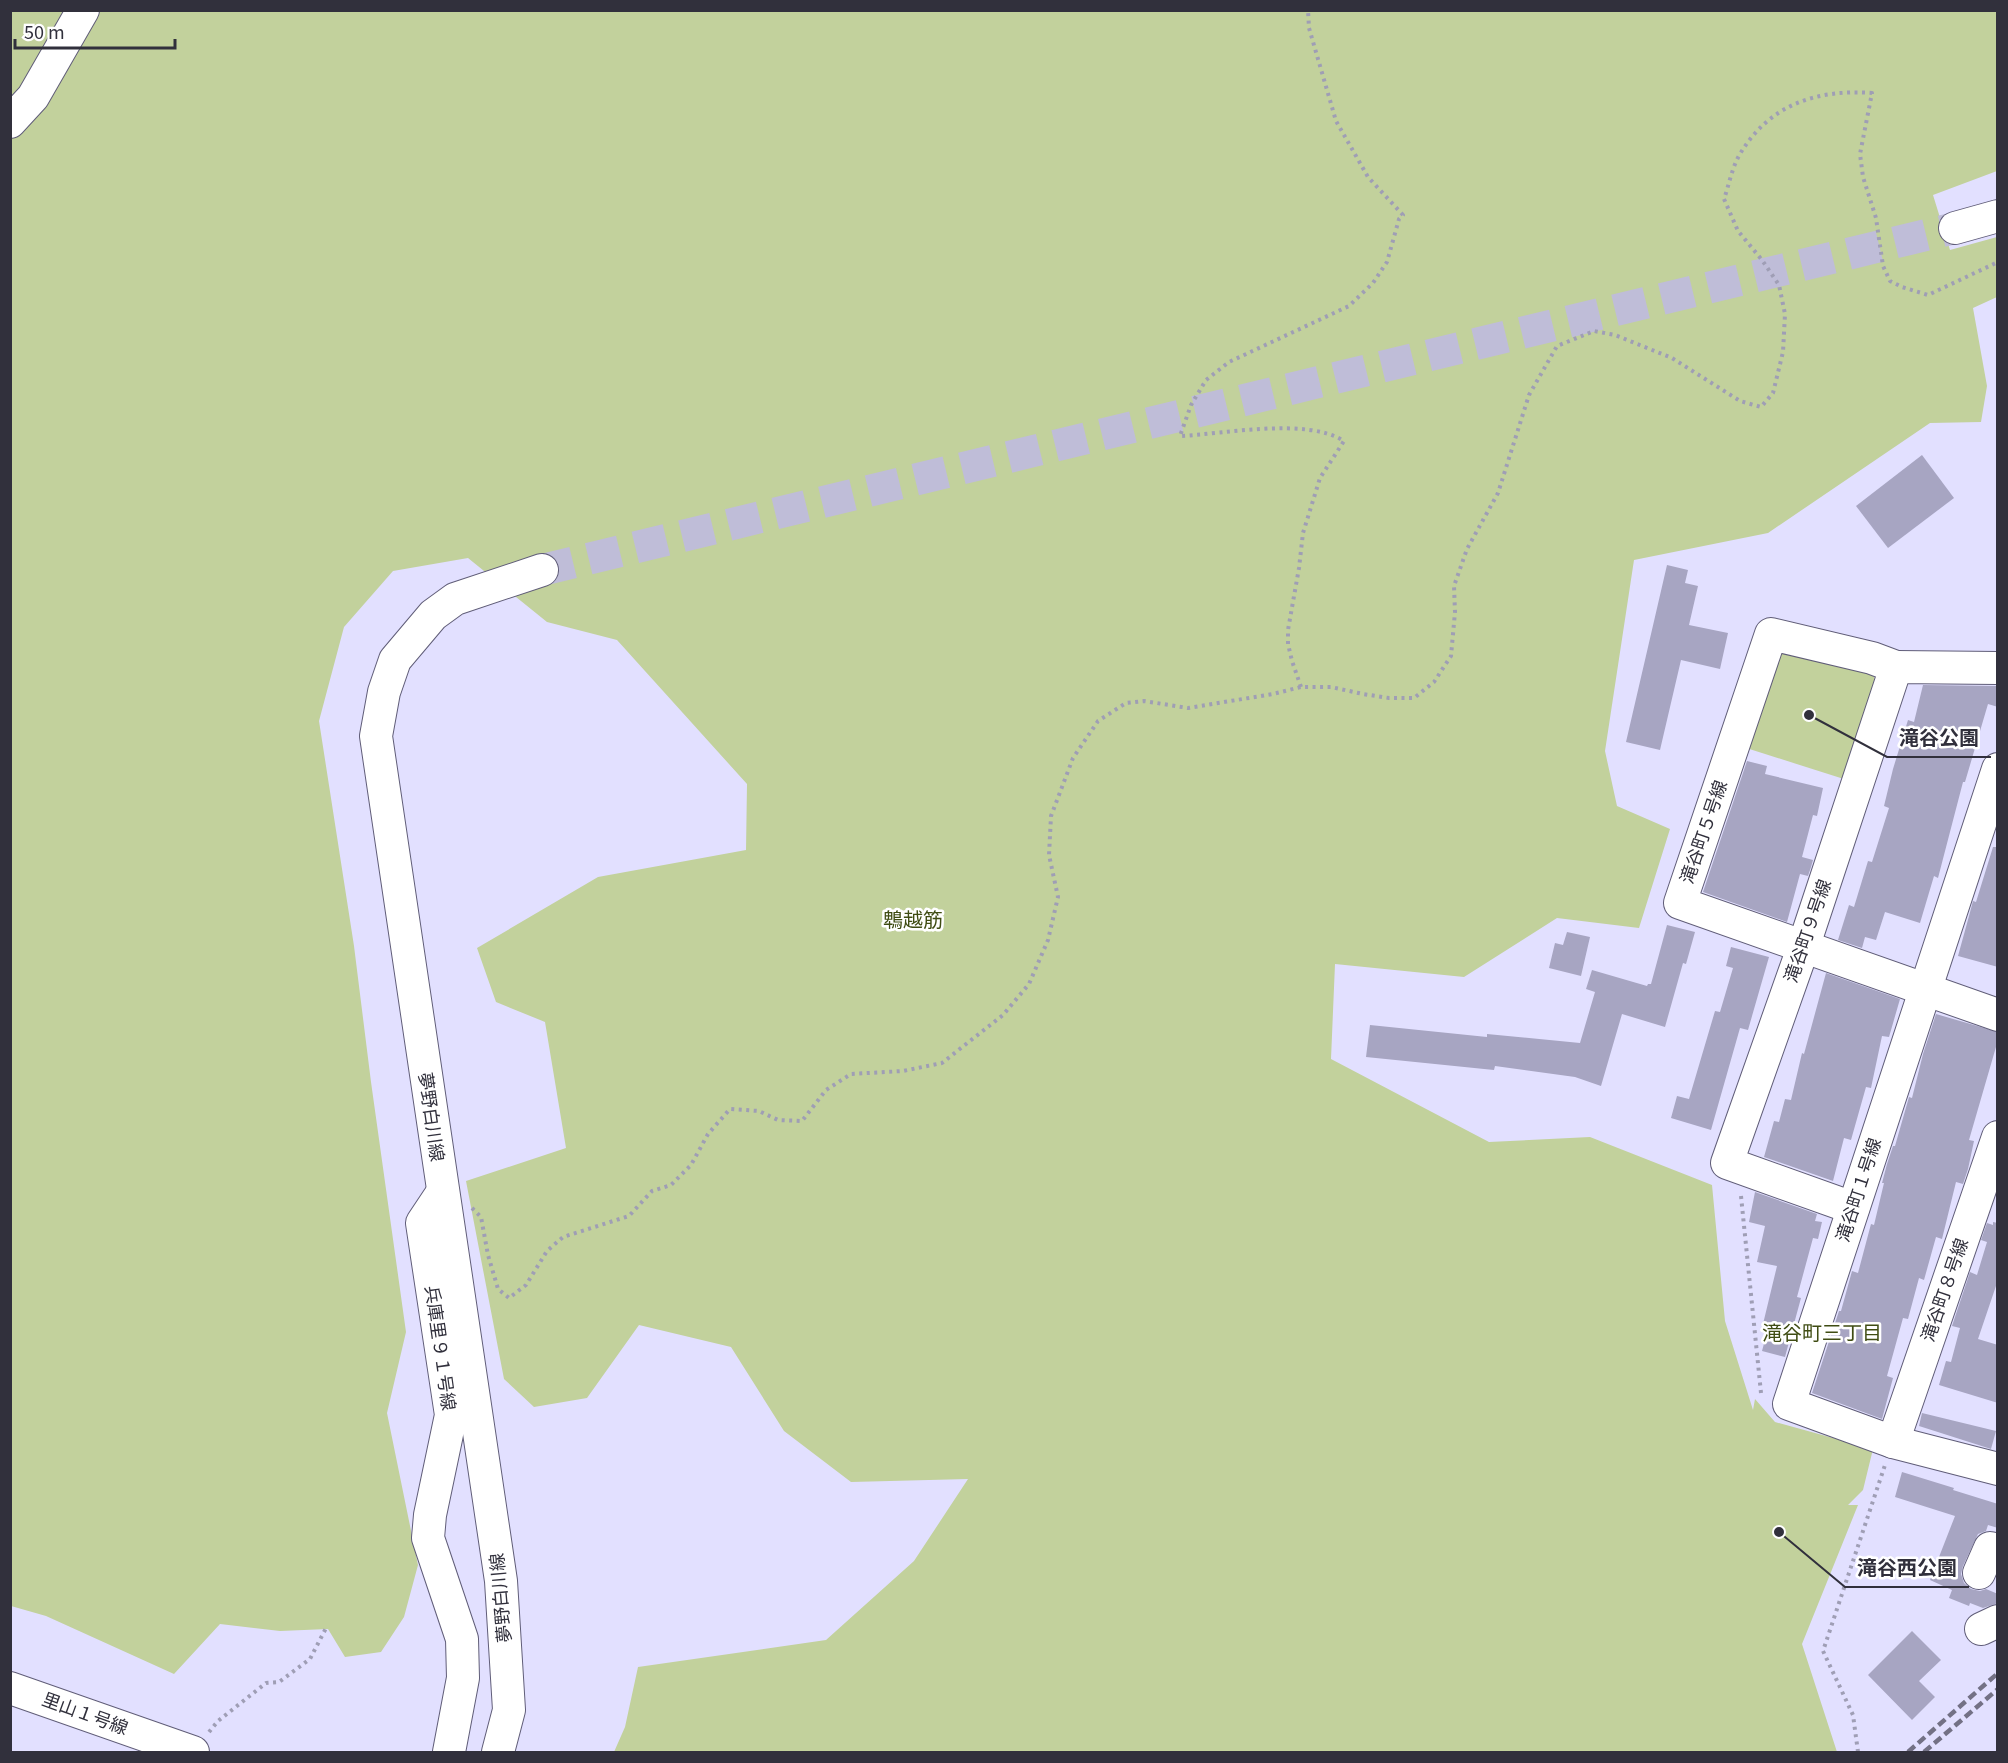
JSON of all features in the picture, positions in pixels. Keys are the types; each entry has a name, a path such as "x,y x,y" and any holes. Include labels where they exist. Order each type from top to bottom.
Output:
{"street":[{"path":"10,122 33,97 83,10"},
{"path":"1955,228 1998,216"},
{"name":"夢野白川線","path":"498,1752 509,1710 501,1581 376,736 384,692 395,660 433,615 455,599 542,570"},
{"name":"滝谷町５号線","path":"1896,667 1872,658 1771,634 1680,903 1998,1015"},
{"path":"1896,667 1998,668"},
{"name":"滝谷町９号線","path":"1727,1163 1803,948 1896,667"},
{"name":"滝谷町１号線","path":"1789,1404 1998,769"},
{"name":"滝谷町８号線","path":"1893,1442 1998,1137"},
{"path":"1727,1163 1853,1208"},
{"name":"兵庫里９１号線","path":"443,1201 422,1223 451,1415 430,1515 428,1538 462,1639 463,1678 449,1752"},
{"path":"1789,1404 1893,1442 1998,1469"},
{"name":"里山１号線","path":"10,1688 200,1744"}],"path":[{"path":"1301,687 1290,652 1288,630 1303,533 1320,478 1344,441 1332,434 1282,429 1180,436 1191,405 1206,380 1229,362 1349,306 1373,283 1387,262 1399,219 1403,215 1368,177 1336,121 1309,28 1308,10"},
{"path":"443,1201 470,1207 481,1217 488,1255 498,1289 509,1298 526,1285 547,1251 563,1238 629,1216 652,1191 671,1185 691,1165 708,1134 730,1109 759,1111 778,1120 802,1121 826,1090 851,1074 903,1071 942,1063 1003,1015 1029,984 1048,940 1058,897 1049,855 1051,816 1073,758 1098,722 1126,704 1144,701 1188,708 1301,687 1331,687 1363,694 1414,698 1434,682 1451,656 1455,612 1454,586 1467,549 1498,493 1529,395 1557,346 1594,331 1615,335 1672,357 1740,401 1761,407 1773,393 1783,352 1785,314 1779,285 1738,231 1724,199 1738,156 1759,127 1789,106 1820,95 1872,93 1860,154 1863,177 1876,218 1883,266 1890,281 1928,295 1998,262"},
{"path":"1727,1163 1739,1179 1761,1393 1777,1407 1789,1404"},
{"path":"1858,1752 1852,1715 1822,1651 1893,1442"},
{"path":"200,1744 218,1721 266,1683 279,1682 310,1659 327,1628"}],"green space":[{"path":"10,11 1997,11 1997,171 1933,195 1950,250 1997,237 1997,297 1973,308 1987,386 1981,422 1930,423 1768,533 1634,560 1605,751 1617,806 1670,829 1639,928 1557,918 1464,977 1335,964 1331,1059 1489,1142 1590,1137 1712,1185 1725,1321 1753,1410 1755,1399 1775,1422 1873,1449 1863,1490 1848,1505 1858,1505 1802,1644 1837,1752 614,1752 625,1727 638,1667 826,1640 914,1561 968,1479 851,1482 784,1431 731,1347 639,1325 587,1398 534,1407 504,1379 466,1181 566,1148 545,1022 496,1002 477,948 598,877 746,850 747,784 617,640 547,622 468,558 393,571 344,627 319,721 354,946 406,1332 387,1413 418,1565 404,1617 381,1652 345,1657 328,1629 280,1631 220,1624 174,1674 46,1616 11,1606"},
{"path":"1785,643 1869,663 1877,685 1847,780 1740,746"}],"building":[{"path":"1922,455 1954,498 1888,548 1856,506"},
{"path":"1667,565 1688,570 1685,583 1698,586 1689,625 1728,633 1720,669 1681,660 1660,750 1626,742"},
{"path":"1923,685 1998,686 1998,707 1988,704 1965,782 1963,782 1938,878 1934,876 1920,923 1885,912 1876,940 1865,937 1862,948 1838,940 1849,905 1854,907 1868,861 1872,862 1889,808 1884,806 1893,769 1908,720 1914,722"},
{"path":"1747,761 1767,766 1765,774 1823,788 1817,816 1813,815 1802,857 1813,860 1808,876 1800,874 1787,922 1703,892"},
{"path":"1993,847 1998,847 1998,967 1958,956 1973,901 1976,902"},
{"path":"1667,925 1695,932 1686,964 1683,963 1665,1027 1622,1014 1601,1086 1575,1077 1495,1066 1494,1070 1366,1057 1370,1025 1487,1037 1487,1034 1580,1043 1595,992 1586,989 1592,970 1647,986 1651,984"},
{"path":"1567,932 1590,937 1581,976 1549,968 1555,943 1563,945"},
{"path":"1731,947 1769,957 1748,1030 1740,1028 1711,1130 1671,1118 1677,1096 1689,1099 1715,1011 1720,1012 1733,968 1726,966"},
{"path":"1826,973 1900,999 1889,1037 1882,1036 1871,1088 1866,1087 1851,1140 1844,1138 1833,1181 1764,1157 1774,1121 1779,1122 1785,1099 1791,1100 1802,1053 1804,1054"},
{"path":"1936,1014 1998,1032 1998,1040 1969,1140 1974,1141 1963,1184 1956,1182 1942,1239 1936,1237 1924,1280 1919,1278 1908,1319 1903,1318 1887,1376 1893,1378 1882,1419 1812,1393 1839,1311 1841,1311 1852,1271 1858,1273 1871,1224 1874,1225 1887,1164 1893,1146 1895,1146 1909,1097 1912,1098"},
{"path":"1755,1192 1817,1214 1815,1221 1822,1222 1818,1239 1813,1238 1797,1297 1801,1298 1785,1357 1762,1351 1769,1325 1763,1324 1777,1266 1757,1262 1765,1226 1749,1222"},
{"path":"1993,1222 1998,1223 1998,1280 1978,1339 1998,1345 1998,1403 1939,1385 1946,1361 1951,1362 1960,1328 1952,1326 1970,1272 1977,1275 1987,1242 1981,1240 1987,1223 1993,1225"},
{"path":"1922,1413 1996,1431 1991,1449 1919,1426"},
{"path":"1902,1472 1998,1504 1998,1528 1988,1525 1986,1531 1978,1534 1961,1574 1964,1583 1971,1589 1980,1591 1986,1589 1998,1594 1998,1603 1983,1608 1970,1603 1969,1606 1949,1598 1952,1590 1930,1580 1955,1516 1895,1497"},
{"path":"1912,1631 1941,1660 1919,1681 1935,1697 1912,1720 1868,1675"}],"tunnel":[{"path":"542,570 1955,228"}],"railway":[{"path":"1908,1752 1998,1673"},
{"path":"1924,1752 1998,1689"}],"place":[{"name":"滝谷公園","path":"1809,715"},
{"name":"滝谷西公園","path":"1779,1532"}],"district":[{"name":"鵯越筋","path":"913,920"},
{"name":"滝谷町三丁目","path":"1822,1333"}]}
